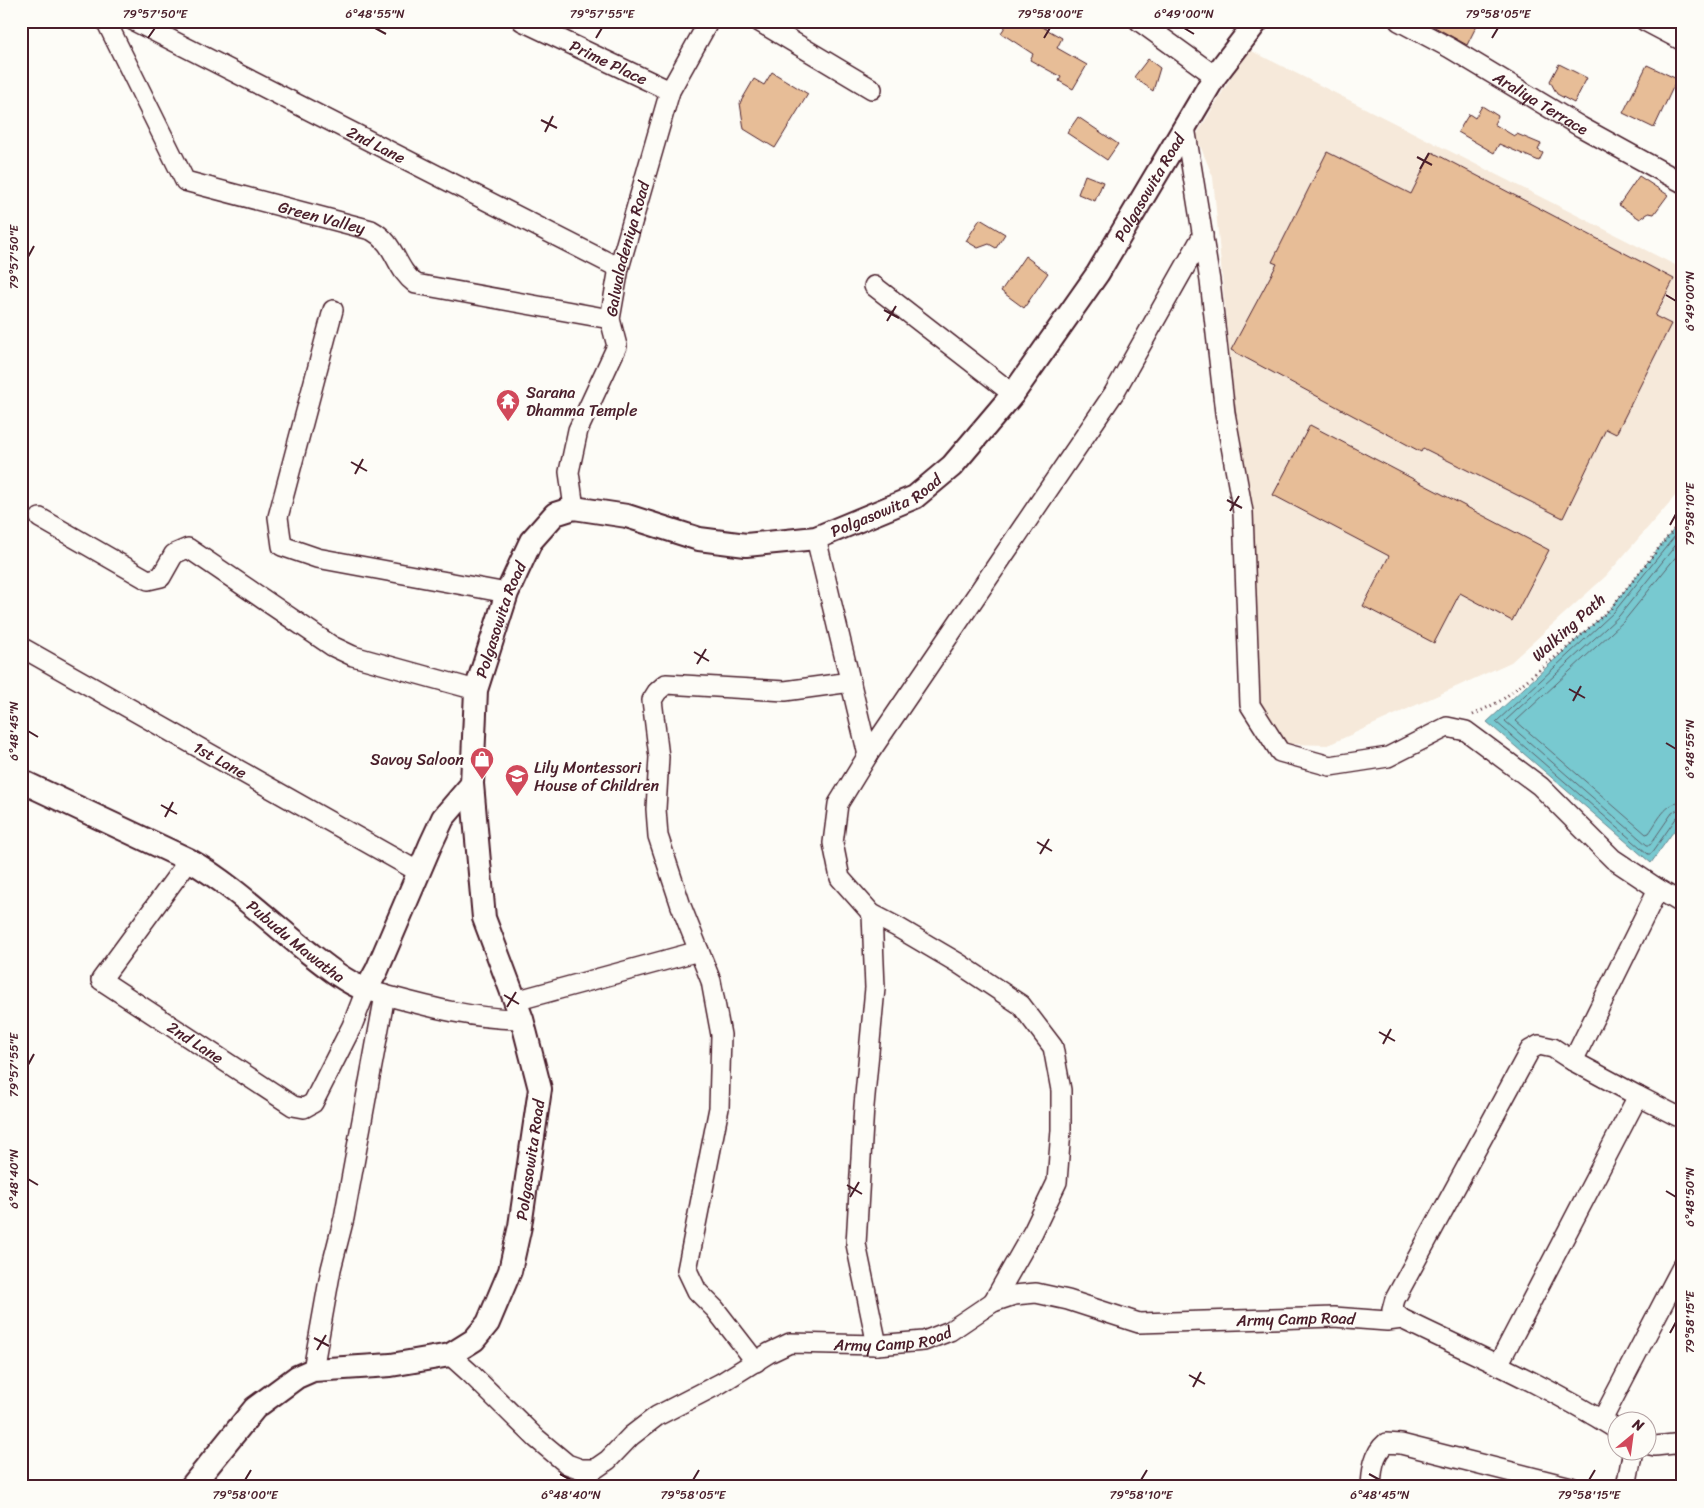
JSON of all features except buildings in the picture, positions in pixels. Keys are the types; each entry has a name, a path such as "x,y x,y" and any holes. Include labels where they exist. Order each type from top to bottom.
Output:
{"street":[{"name":"Green Valley","path":"106,21 185,181 371,230 387,242 408,278 416,284 610,319"},
{"name":"2nd Lane","path":"134,21 619,268"},
{"name":"Prime Place","path":"522,21 670,91"},
{"name":"Galwaladeniya Road","path":"574,508 569,472 578,430 617,346 610,319 619,268 670,91 708,21"},
{"path":"758,21 872,89"},
{"path":"1139,21 1215,76"},
{"name":"Polgasowita Road","path":"191,1487 255,1408 297,1378 313,1370 391,1365 450,1355 474,1340 488,1323 510,1271 520,1226 540,1090 518,1010 484,918 472,784 476,690 507,593 531,541 555,514 574,508 626,516 699,539 746,546 816,538 915,497 952,466 1013,394 1098,273 1215,76 1257,21"},
{"name":"Araliya Terrace","path":"1399,21 1450,48 1581,127 1683,184"},
{"path":"1645,21 1683,42"},
{"path":"1185,126 1203,235 1225,413 1243,512 1250,705 1280,752 1330,766 1388,756 1448,727 1466,731 1540,786 1613,859 1683,904"},
{"path":"993,1302 1033,1232 1057,1182 1061,1130 1061,1090 1053,1047 1021,1005 958,963 872,914 840,878 833,843 838,804 868,755 1114,392 1203,235"},
{"path":"874,286 1013,394"},
{"path":"333,310 278,517 282,546 316,558 507,593"},
{"path":"40,518 148,580 161,577 174,554 188,548 339,650 353,656 476,690"},
{"path":"816,538 868,755"},
{"name":"1st Lane","path":"21,647 419,872"},
{"path":"756,1362 715,1309 697,1291 687,1270 719,1108 721,1035 711,981 681,906 658,836 656,795 660,757 652,700 657,692 666,684 785,691 850,682"},
{"name":"Pubudu Mawatha","path":"21,781 189,860 232,888 338,976 375,992"},
{"path":"313,1370 331,1269 346,1208 377,970 443,818 472,784"},
{"name":"2nd Lane","path":"189,860 101,980 293,1106 304,1108 313,1103 352,1026 375,992"},
{"path":"1573,1061 1658,889"},
{"path":"872,914 875,988 864,1106 856,1244 877,1345"},
{"path":"375,992 461,1014 494,1019 699,952"},
{"path":"1606,1422 1498,1365 1402,1319 1392,1310 1394,1299 1530,1050 1539,1045 1553,1048 1638,1096 1681,1114"},
{"path":"1498,1365 1638,1096"},
{"path":"1616,1410 1683,1266"},
{"name":"Army Camp Road","path":"450,1355 536,1438 566,1464 581,1469 595,1469 608,1460 632,1436 657,1416 721,1383 769,1352 790,1343 877,1345 924,1341 950,1331 993,1302 1014,1295 1036,1293 1068,1300 1139,1323 1334,1317 1387,1321 1402,1319"},
{"path":"1371,1487 1373,1465 1379,1449 1386,1443 1401,1444 1508,1479 1571,1487"},
{"path":"1656,1446 1683,1443"},
{"path":"1626,1487 1631,1460"}],"path":[{"name":"Walking Path","path":"1448,727 1502,700 1568,647 1611,608 1683,518"}],"shaded area":[{"path":"1248,49 1683,269 1683,487 1606,576 1511,662 1328,745 1290,744 1260,729 1250,586 1213,177 1196,136"}],"water":[{"path":"1683,518 1683,818 1651,863 1487,722 1611,608"}],"place":[{"name":"Sarana Dhamma Temple","path":"508,422"},
{"name":"Savoy Saloon","path":"482,780"},
{"name":"Lily Montessori House of Children","path":"517,797"}]}
